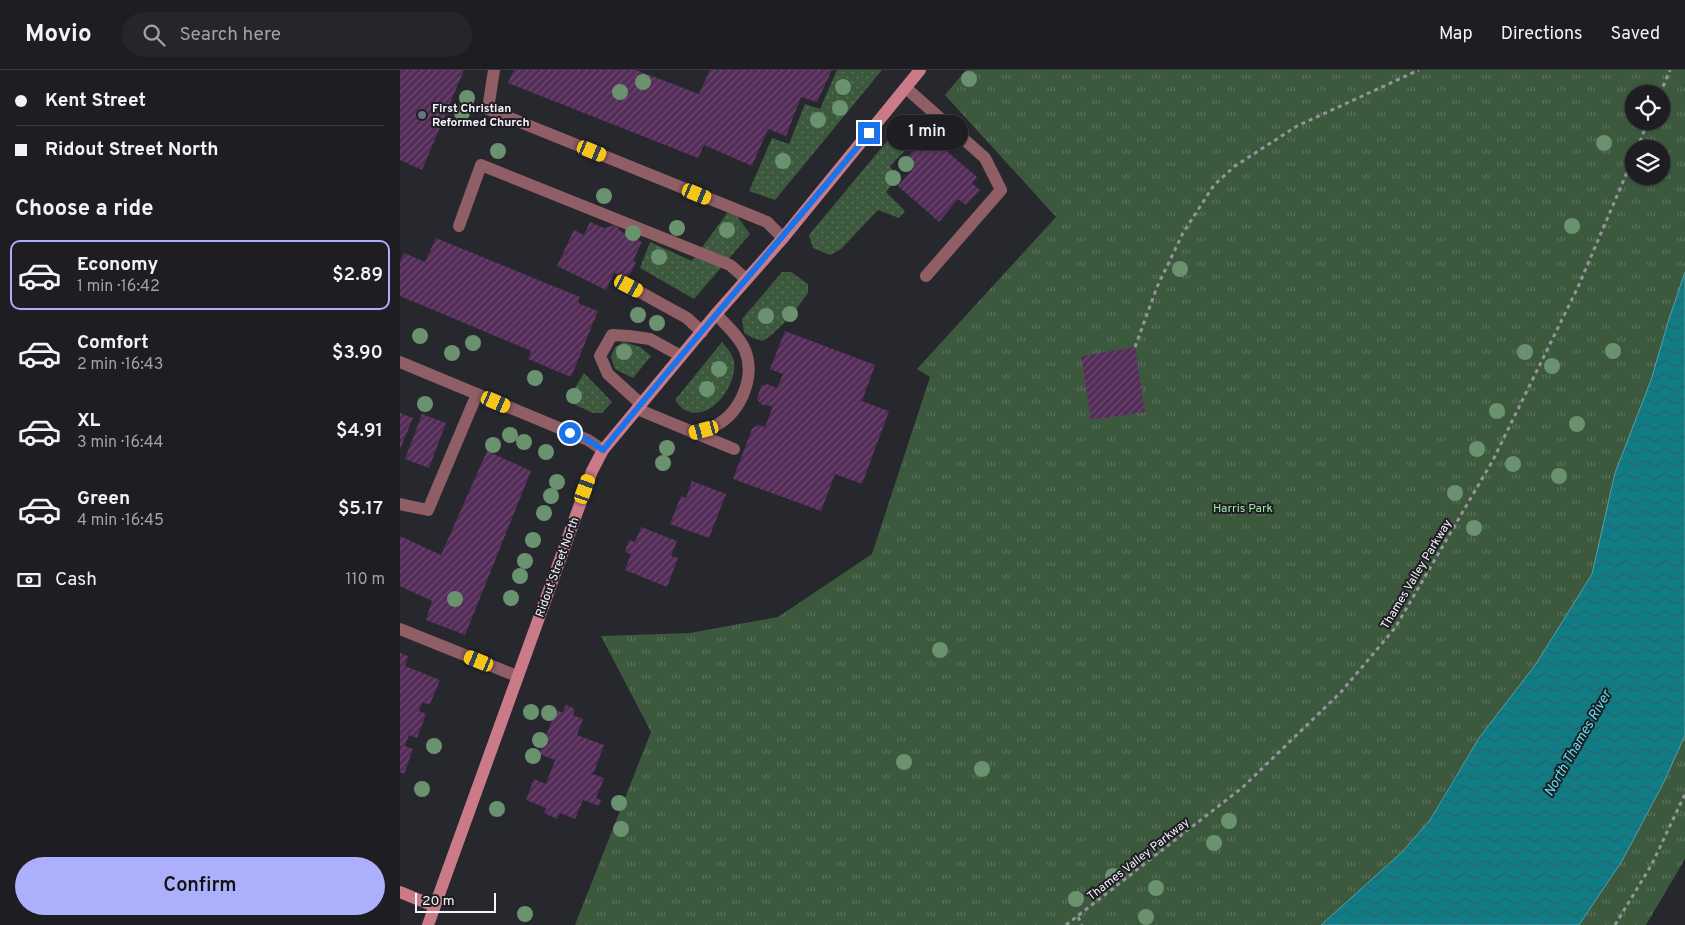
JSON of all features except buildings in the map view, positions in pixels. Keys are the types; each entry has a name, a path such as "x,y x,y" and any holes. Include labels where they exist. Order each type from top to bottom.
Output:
{"street":[{"path":"494,70 488,109 767,222 783,238"},
{"name":"Ridout Street North","path":"428,925 592,471 603,450 716,314 783,238 920,70"},
{"path":"906,88 986,158 1000,190 926,276"},
{"path":"458,226 481,165 730,265 746,279"},
{"path":"629,286 687,318 702,332"},
{"path":"693,433 714,427 730,416 742,400 746,382 748,364 745,351 739,340 716,314"},
{"path":"681,356 650,339 612,335 600,356 608,374 639,406 693,433 734,449"},
{"path":"400,362 588,440 603,450"},
{"path":"400,504 428,510 477,394"},
{"path":"400,629 518,676"},
{"path":"400,892 434,906"}],"path":[{"path":"1135,347 1157,287 1183,233 1214,185 1235,166 1297,126 1419,70"},
{"path":"1664,85 1670,70"},
{"name":"Thames Valley Parkway","path":"1066,925 1243,787 1341,692 1395,628 1493,460 1578,287 1625,177"},
{"path":"1615,925 1652,864 1685,794"},
{"path":"1078,917 1082,925"}],"green space":[{"path":"837,70 882,70 775,200 749,191 772,138 789,144 805,104 820,109"},
{"name":"Harris Park","path":"966,70 1685,70 1685,311 1578,629 1457,773 1430,820 1402,852 1321,925 575,925 651,732 601,636 690,633 778,617 872,554 930,377 917,369 1056,217 945,95"},
{"path":"917,115 930,124 890,166 897,178 886,192 905,211 899,218 878,210 841,249 830,255 813,248 809,235 908,116"},
{"path":"728,212 737,216 750,234 694,299 640,268 650,242 692,261"},
{"path":"782,272 791,272 808,284 808,293 788,319 770,336 763,341 753,338 744,333 742,319"},
{"path":"624,342 640,347 651,356 633,378 615,369 611,357 615,347"},
{"path":"722,342 733,358 734,367 728,389 713,406 703,411 693,413 683,409 675,400"},
{"path":"584,373 612,402 602,413 593,413 567,401"},
{"path":"1685,735 1685,859 1646,925 1579,925 1622,861 1664,782"}],"water":[{"name":"North Thames River","path":"1685,272 1685,735 1664,782 1622,861 1579,925 1321,925 1402,852 1430,820 1479,738 1536,664 1592,574 1615,473 1651,380"}],"place":[{"name":"First Christian Reformed Church","path":"422,115"}],"route":[{"path":"570,433 588,440 603,450 716,314 783,238 869,133"}]}
